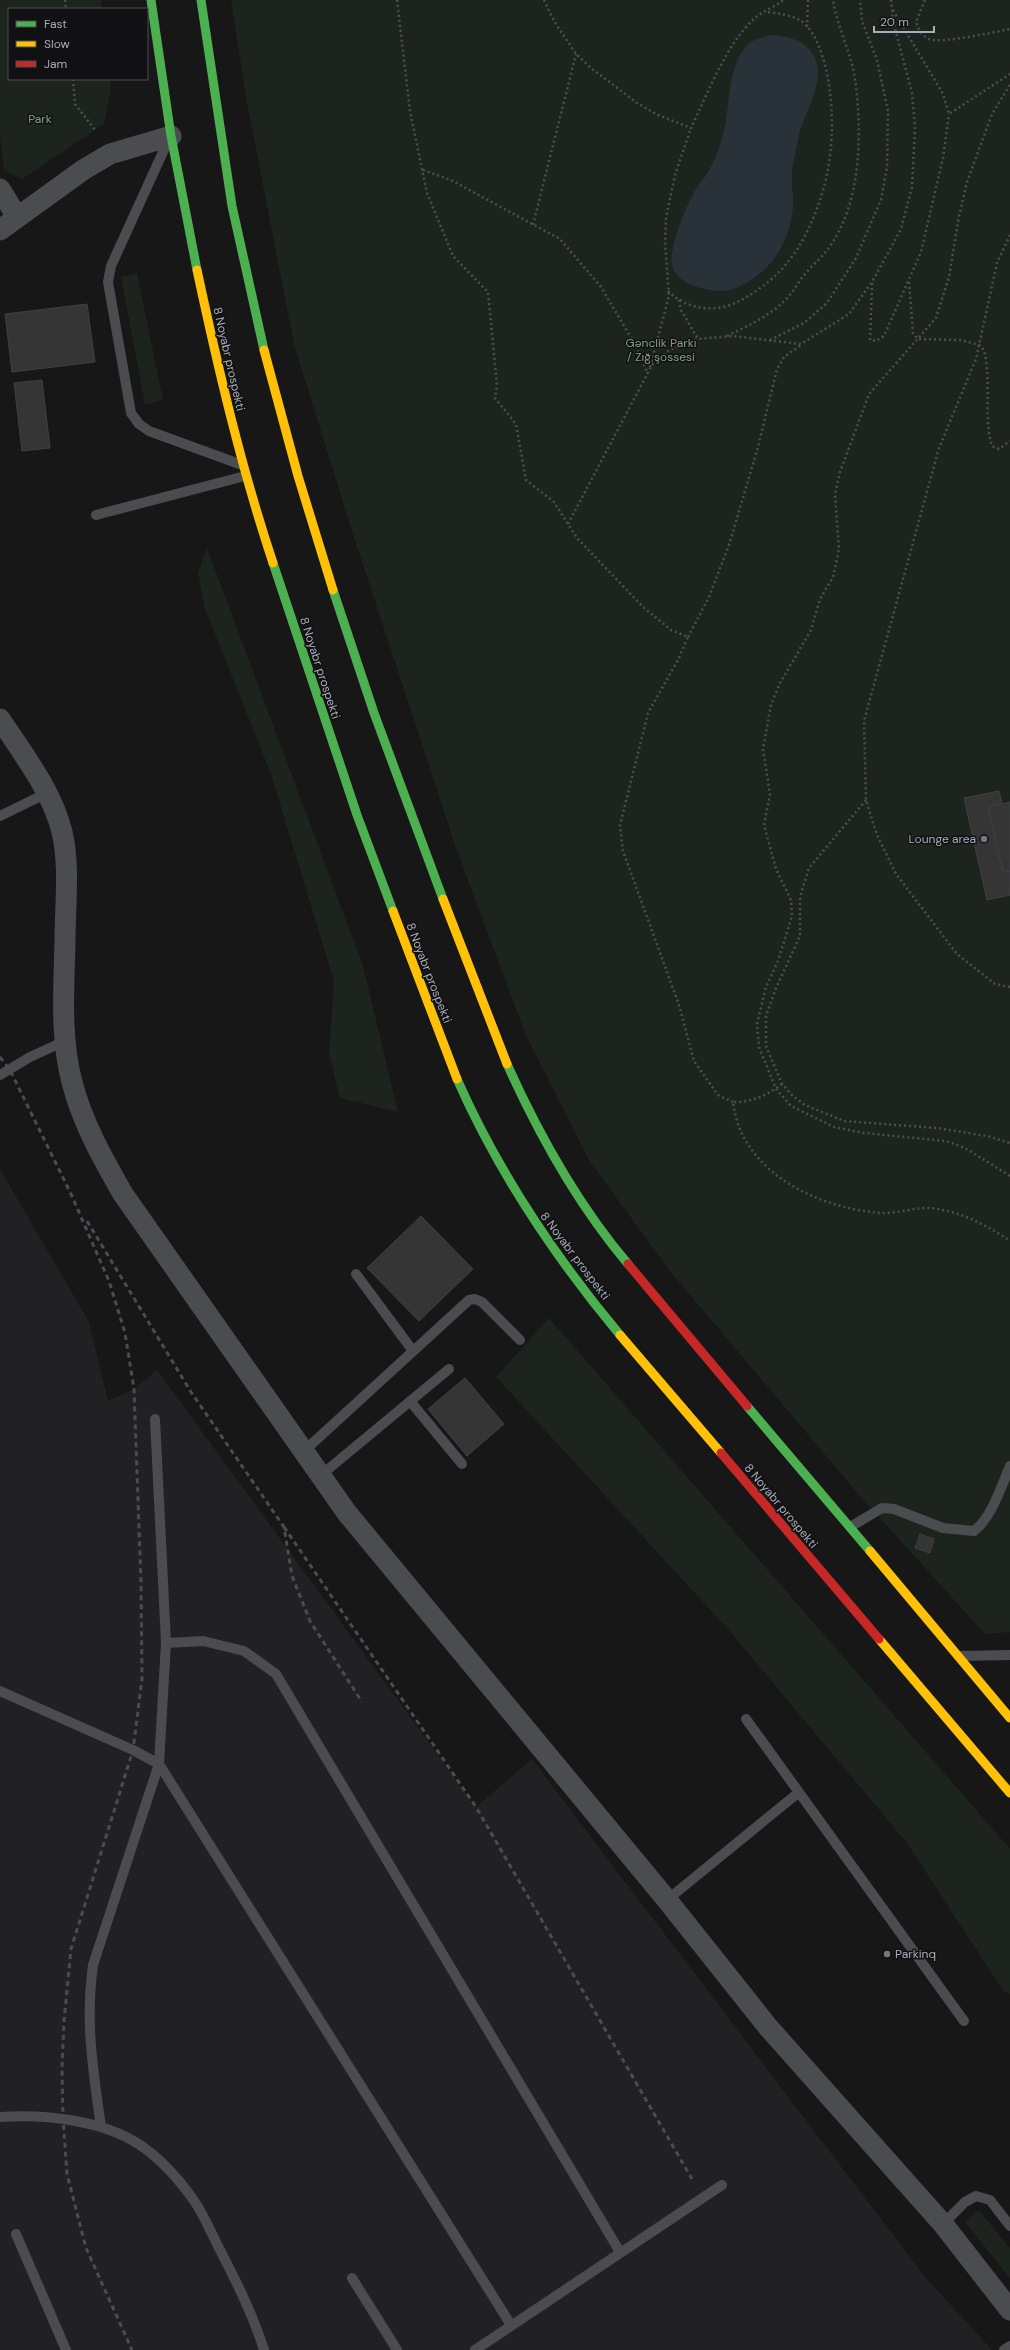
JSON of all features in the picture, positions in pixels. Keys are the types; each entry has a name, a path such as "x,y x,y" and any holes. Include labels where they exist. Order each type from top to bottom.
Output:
{"highway":[{"name":"8 Noyabr prospekti","path":"151,0 171,136 190,238 245,476 359,823 455,1075 477,1125 508,1181 533,1220 607,1319 1010,1793"},
{"path":"201,0 219,128 238,234 261,335 303,497 407,803 505,1059 558,1164 610,1242 1010,1718"}],"street":[{"path":"0,230 83,170 110,154 171,136"},
{"path":"0,189 17,217"},
{"path":"0,719 48,793 62,832 66,876 65,1041 72,1082 99,1153 124,1194 320,1476 398,1577 667,1900 768,2027 943,2224 1010,2310"}],"lane":[{"path":"171,136 111,266 108,282 131,413 139,424 149,431 242,465"},
{"path":"96,515 245,476"},
{"path":"0,816 48,793"},
{"path":"0,1075 30,1057 65,1041"},
{"path":"356,1274 413,1351"},
{"path":"303,1452 469,1300 475,1299 482,1302 520,1340"},
{"path":"320,1476 449,1369"},
{"path":"410,1401 462,1464"},
{"path":"101,2127 89,2033 88,1999 93,1965 159,1764 166,1643 155,1419"},
{"path":"850,1527 882,1508 894,1509 943,1528 974,1531 981,1525 987,1516 1010,1466"},
{"path":"166,1643 202,1642 244,1651 276,1674 620,2252"},
{"path":"957,1656 1010,1655"},
{"path":"0,1691 133,1750 159,1764 511,2325"},
{"path":"746,1719 964,2022"},
{"path":"667,1900 798,1793"},
{"path":"0,2116 22,2115 63,2118 101,2127 140,2145 170,2172 195,2203 250,2311 264,2350"},
{"path":"475,2350 722,2185"},
{"path":"943,2224 965,2202 976,2196 990,2200 1010,2226"},
{"path":"16,2234 66,2350"},
{"path":"352,2278 397,2350"},
{"path":"1004,2350 1010,2346"}],"path":[{"path":"397,0 410,111 427,193 453,256 488,292 497,385 495,398 516,424 526,480 554,502 568,524 589,551 643,607 671,630 688,637"},
{"path":"544,0 554,21 576,54 637,103 658,115 691,128"},
{"path":"648,374 657,345 668,291 665,242 666,218 675,175 691,128 730,51 755,18 783,0"},
{"path":"807,27 808,0"},
{"path":"725,337 756,323 788,297 802,278 830,246 842,222 857,169 857,100 853,70 836,16 833,0"},
{"path":"769,340 804,323 826,303 856,258 881,200 887,167 888,111 877,60 862,21 860,0"},
{"path":"782,1084 776,1089 744,1102 733,1102 718,1095 694,1061 678,1005 623,851 620,825 648,713 678,660 709,597 729,545 758,447 777,369 784,357 801,344 849,314 872,282 901,229 912,187 915,128 912,94 893,21 891,0"},
{"path":"925,0 916,22 923,35 930,40 973,36 1010,29"},
{"path":"872,282 870,340 876,341 884,336 921,252 936,193 943,158 949,114 943,94 892,9"},
{"path":"668,291 679,300 700,308 716,309 728,306 756,292 772,280 800,244 812,222 825,184 833,129 831,101 824,59 814,36 804,23 792,17 778,13 765,12"},
{"path":"533,225 576,54"},
{"path":"949,114 1010,74"},
{"path":"73,80 75,104 95,130"},
{"path":"1010,84 992,114 967,182 958,216 949,277 942,305 936,318 896,361 869,394 840,472 835,494 839,549 833,577 820,599 811,630 780,683 771,705 763,749 770,794 764,825 776,869 791,900 792,916 778,961 766,987 757,1024 759,1047 776,1089 791,1106 834,1127 864,1133 946,1141 965,1148 1010,1176"},
{"path":"422,170 451,180 560,239 574,252 601,287 633,341 648,374"},
{"path":"1010,235 997,263 976,359 939,448 864,721 866,800 877,836 896,874 957,954 996,984 1010,987"},
{"path":"909,282 913,333 918,339 960,340 979,345 984,350 986,359 988,435 992,446 999,448 1010,441"},
{"path":"679,300 682,310 698,339"},
{"path":"568,524 652,365 669,350 698,339 725,337 801,344"},
{"path":"866,800 810,868 800,897 802,917 800,936 776,988 766,1016 766,1046 782,1084 805,1105 844,1121 937,1128 1010,1143"},
{"path":"733,1102 735,1118 748,1147 762,1163 782,1180 806,1193 832,1203 883,1213 921,1208 939,1208 981,1224 1010,1241"}],"shaded area":[{"path":"772,35 786,37 798,41 804,45 813,54 818,71 815,91 798,139 794,158 792,181 792,217 781,248 775,258 760,274 731,290 718,291 704,289 684,281 675,271 672,265 672,257 676,236 689,202 712,166 720,144 725,126 731,84 735,66 739,57 749,43 756,39"},
{"path":"0,1169 89,1322 108,1401 134,1389 157,1370 476,1807 532,1759 925,2277 992,2350 0,2350"}],"green space":[{"name":"Park","path":"0,0 101,0 102,8 8,8 8,80 110,80 111,88 104,124 22,179 4,170 0,137"},
{"name":"Gənclik Parkı / Zığ şossesi","path":"231,0 1010,0 1010,1632 985,1634 860,1496 674,1276 590,1162 525,1033 457,851 351,528 294,344 247,103"},
{"path":"137,273 163,400 145,405 121,277"},
{"path":"207,548 363,966 398,1112 340,1098 329,1053 334,981 271,774 204,606 198,573"},
{"path":"549,1318 1010,1849 1010,1994 1004,1992 907,1843 727,1628 496,1377"},
{"path":"979,2210 1010,2249 1010,2278 965,2222"}],"building":[{"path":"87,304 95,362 12,372 5,314"},
{"path":"42,380 50,448 22,451 14,383"},
{"name":"Lounge area","path":"999,791 1002,804 988,807 1003,872 1010,871 1010,895 987,900 964,798"},
{"path":"1010,802 1010,871 1003,872 988,807"},
{"path":"421,1216 473,1269 419,1321 367,1268"},
{"path":"465,1378 504,1424 467,1456 428,1409"},
{"path":"920,1534 934,1539 930,1553 915,1548"}],"railway":[{"path":"0,1057 10,1070 71,1194 109,1281 125,1333 134,1389 141,1583 142,1679 133,1750 71,1949 64,2021 62,2069 63,2118 67,2174 86,2248 132,2350"},
{"path":"87,1221 191,1392 284,1527 292,1576 310,1621 362,1702"},
{"path":"284,1527 476,1807 692,2179"}],"traffic: fast":[{"path":"151,0 171,136 197,270"},
{"path":"201,0 232,206 264,350"},
{"path":"273,563 357,815 393,911"},
{"path":"333,590 374,713 443,899"},
{"path":"507,1064 532,1117 576,1194 592,1218 628,1264"},
{"path":"457,1079 473,1114 509,1180 530,1213 573,1275 620,1335"},
{"path":"747,1406 870,1551"}],"traffic: slow":[{"path":"197,270 213,344 240,454 273,563"},
{"path":"264,350 298,476 333,590"},
{"path":"443,899 507,1064"},
{"path":"393,911 457,1079"},
{"path":"620,1335 721,1453"},
{"path":"870,1551 1010,1718"},
{"path":"879,1639 1010,1793"}],"traffic: jam":[{"path":"628,1264 747,1406"},
{"path":"721,1453 879,1639"}],"place":[{"name":"Lounge area","path":"984,839"},
{"name":"Parkinq","path":"887,1954"}]}
